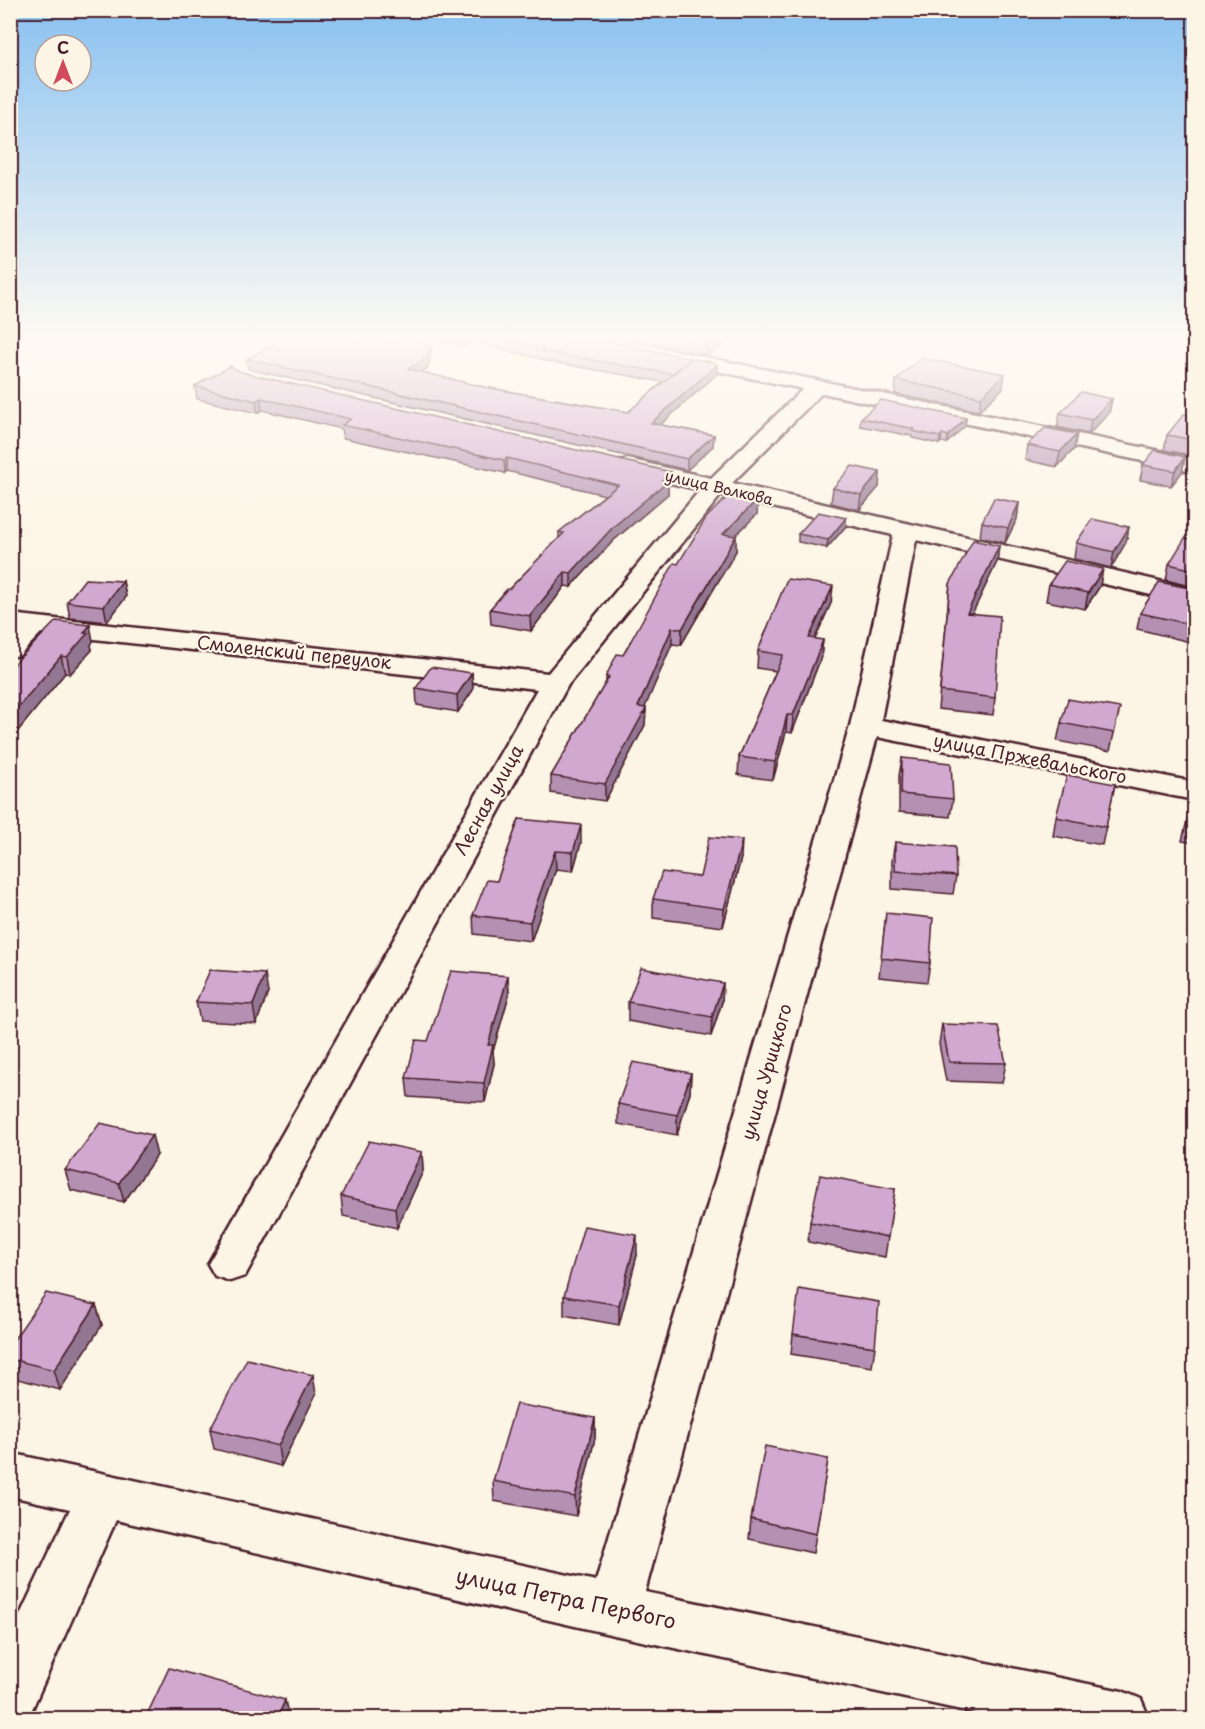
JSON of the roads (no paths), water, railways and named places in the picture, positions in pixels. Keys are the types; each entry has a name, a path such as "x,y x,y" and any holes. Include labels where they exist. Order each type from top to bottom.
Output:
{"street":[{"name":"Лесная улица","path":"230,1264 555,682 715,487 782,422"},
{"path":"988,422 1194,465"},
{"name":"улица Волкова","path":"611,462 1194,597"},
{"name":"улица Урицкого","path":"614,1610 865,726 906,531"},
{"name":"Смоленский переулок","path":"10,649 22,623 555,682"},
{"name":"улица Пржевальского","path":"865,726 1194,791"},
{"name":"улица Петра Первого","path":"10,1474 614,1610 1122,1719"},
{"path":"10,1697 102,1495"}]}
